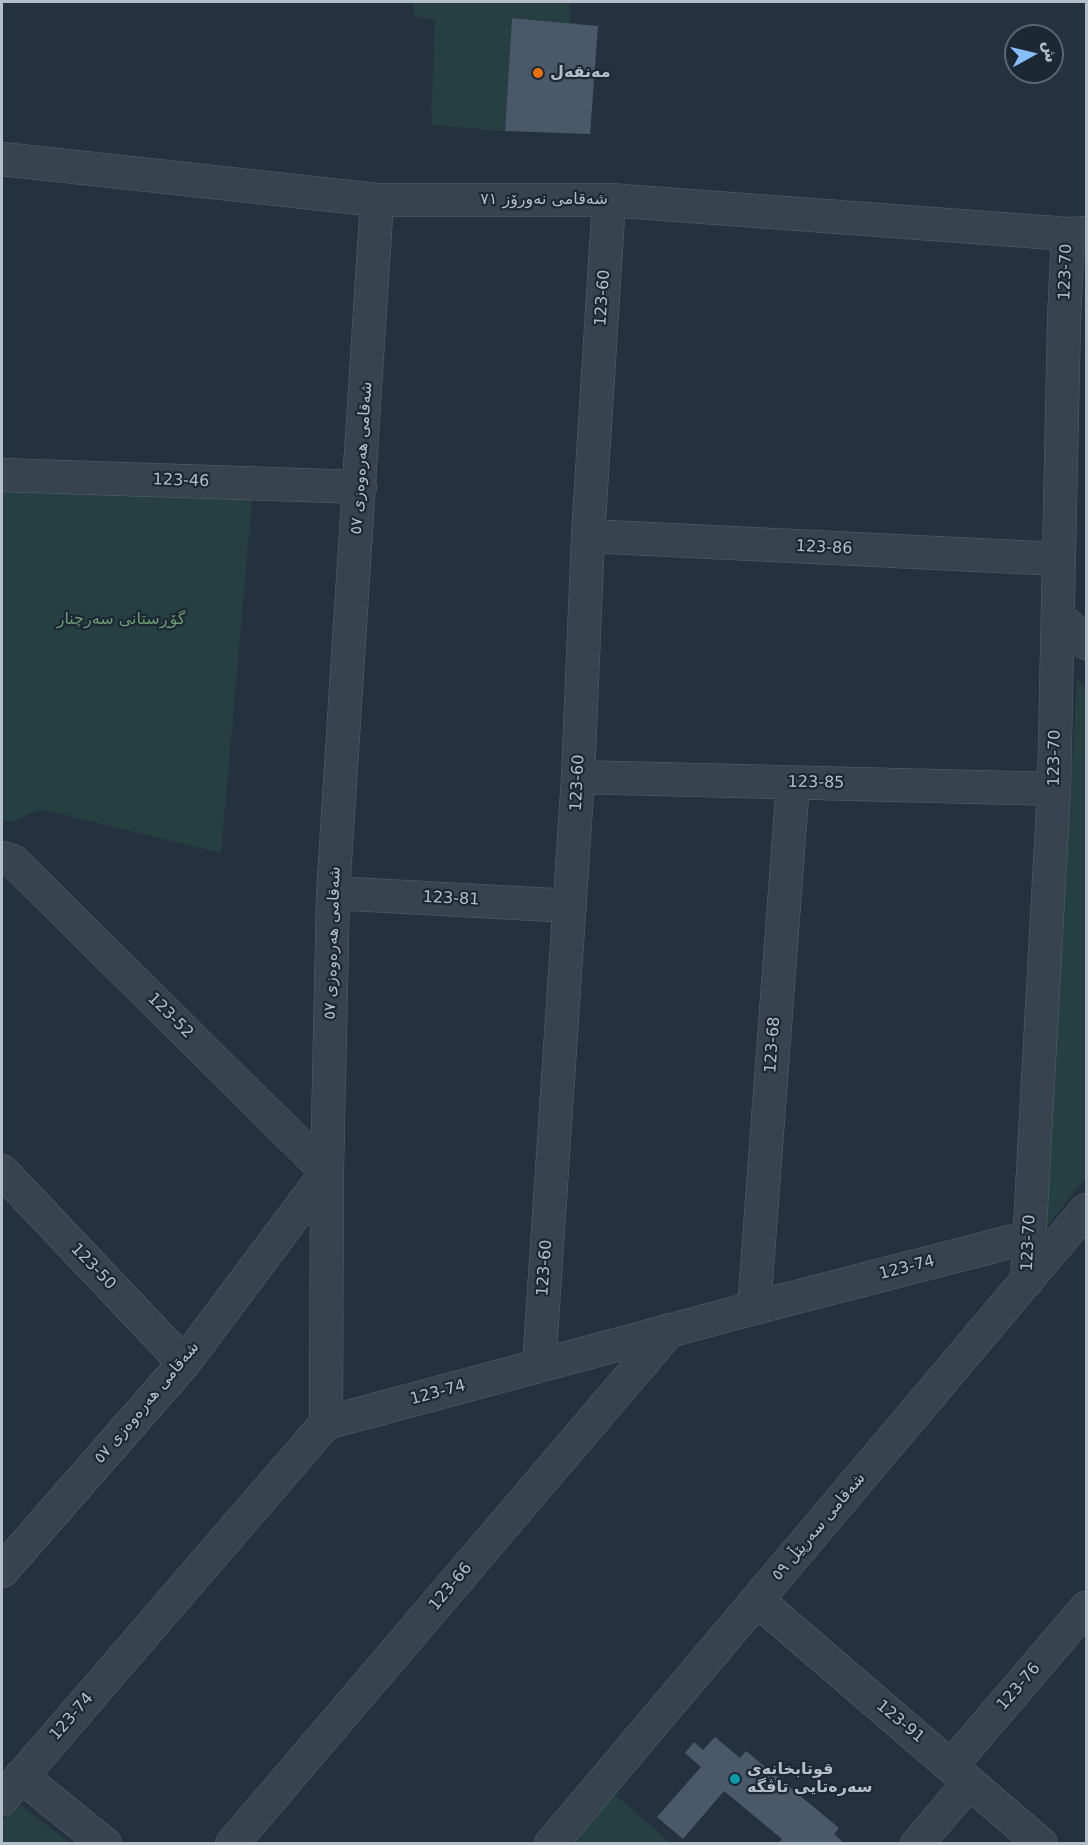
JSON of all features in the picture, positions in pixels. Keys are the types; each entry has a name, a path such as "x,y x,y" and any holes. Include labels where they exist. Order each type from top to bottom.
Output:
{"street":[{"name":"شەقامی نەورۆز ٧١","path":"2,159 377,200 609,200 1077,234"},
{"name":"شەقامی هەرەوەزی ٥٧","path":"2,1571 184,1363 327,1172 333,893 377,200"},
{"name":"123-60","path":"539,1366 578,777 588,536 609,200"},
{"name":"123-70","path":"1027,1281 1054,789 1059,559 1075,331 1077,234"},
{"name":"123-46","path":"2,475 360,487"},
{"name":"123-86","path":"588,536 1059,559"},
{"path":"1058,616 1086,643"},
{"name":"123-85","path":"578,777 1054,789"},
{"name":"123-68","path":"754,1308 793,783"},
{"name":"123-52","path":"5,865 327,1172"},
{"name":"123-81","path":"333,893 570,906"},
{"name":"123-50","path":"2,1172 184,1363"},
{"path":"326,1424 327,1172"},
{"name":"شەقامی سەرپێڵ ٥٩","path":"551,1844 1086,1210"},
{"name":"123-74","path":"11,1787 326,1424 670,1330 1029,1237"},
{"name":"123-66","path":"232,1844 670,1330"},
{"name":"123-91","path":"757,1600 1041,1844"},
{"name":"123-76","path":"917,1844 960,1774 1086,1608"},
{"path":"11,1787 105,1844"}],"green space":[{"path":"414,2 569,2 570,23 512,18 505,131 431,125 435,20 414,16"},
{"name":"گۆڕستانی سەرچنار","path":"2,490 252,500 221,853 41,809 11,822 2,820"},
{"path":"1077,679 1086,689 1086,1177 1045,1229"},
{"path":"613,1793 671,1843 570,1844"},
{"path":"18,1803 70,1843 2,1844 2,1822"}],"building":[{"path":"512,18 598,26 590,134 505,131"},
{"name":"قوتابخانەی سەرەتایی تاڤگە","path":"715,1737 740,1758 746,1751 839,1828 834,1834 842,1841 840,1844 778,1844 782,1839 724,1791 683,1839 657,1817 701,1767 685,1753 694,1742 703,1750"}],"place":[{"name":"مەنقەل","path":"538,73"},
{"name":"قوتابخانەی سەرەتایی تاڤگە","path":"735,1779"}]}
